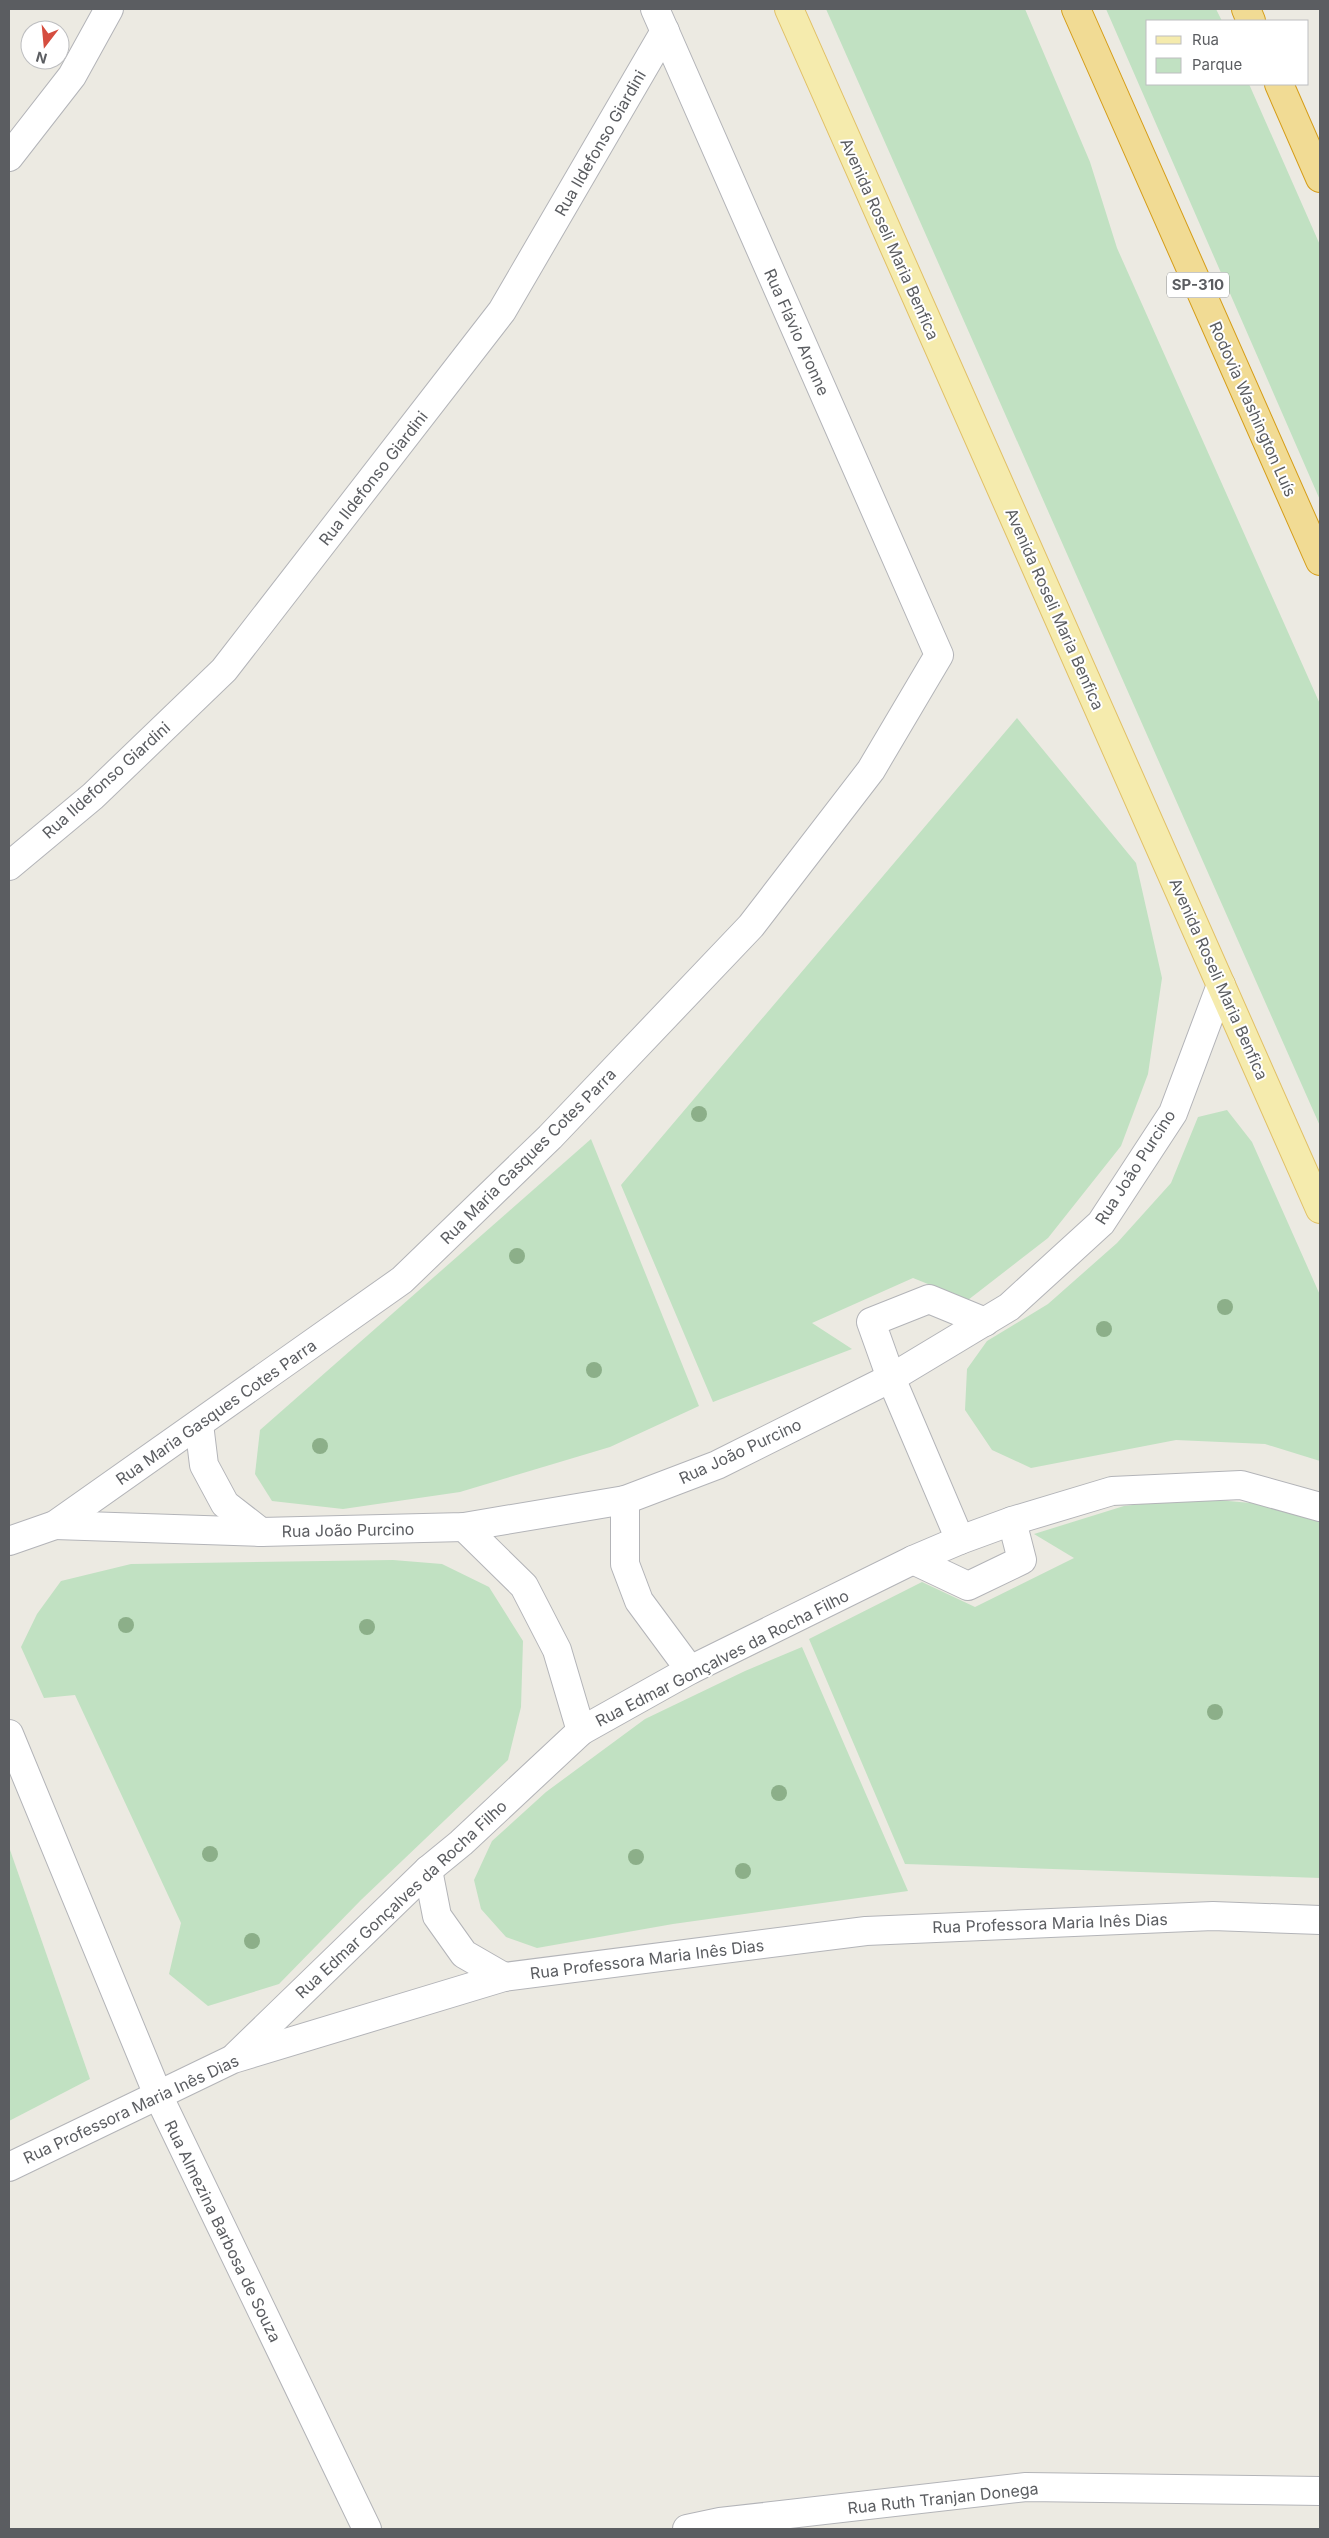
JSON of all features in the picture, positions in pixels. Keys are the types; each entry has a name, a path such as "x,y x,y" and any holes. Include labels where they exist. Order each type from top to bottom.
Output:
{"highway":[{"name":"Rodovia Washington Luís","path":"1076,9 1320,562"},
{"path":"1279,85 1320,178"}],"main road":[{"name":"Avenida Roseli Maria Benfica","path":"789,9 1320,1209"}],"street":[{"path":"9,157 72,76 110,9"},
{"name":"Rua Flávio Aronne","path":"660,20 939,655"},
{"name":"Rua Ildefonso Giardini","path":"9,866 93,796 230,663 502,311 660,20"},
{"name":"Rua Maria Gasques Cotes Parra","path":"9,1541 55,1525 402,1280 557,1130 750,926 871,770 939,655"},
{"name":"Rua João Purcino","path":"55,1525 261,1532 464,1527 625,1500 717,1465 891,1378 1009,1307 1101,1223 1172,1113 1221,985"},
{"path":"960,1540 891,1378 871,1322 928,1299 985,1322"},
{"path":"199,1424 204,1465 225,1504 261,1532"},
{"name":"Rua Edmar Gonçalves da Rocha Filho","path":"233,2059 428,1870 462,1843 581,1731 690,1670 913,1560 960,1540 1012,1521 1112,1491 1241,1485 1320,1508"},
{"path":"625,1500 625,1564 639,1601 690,1670"},
{"path":"913,1560 968,1586 1022,1560 1012,1521"},
{"path":"464,1527 524,1586 557,1650 581,1731"},
{"name":"Rua Almezina Barbosa de Souza","path":"9,1734 158,2095 367,2529"},
{"path":"428,1870 437,1916 464,1954 504,1977"},
{"name":"Rua Professora Maria Inês Dias","path":"9,2167 233,2059 504,1977 866,1931 1213,1916 1320,1920"},
{"name":"Rua Ruth Tranjan Donega","path":"687,2529 720,2522 1026,2487 1320,2491"}],"green space":[{"path":"826,9 1025,9 1090,162 1117,248 1320,704 1320,1126"},
{"path":"1106,9 1216,9 1222,20 1146,20 1146,85 1249,85 1320,245 1320,500"},
{"path":"1017,718 1136,863 1162,978 1148,1074 1121,1146 1048,1238 968,1300 913,1278 812,1323 852,1349 713,1402 621,1185"},
{"path":"1227,1110 1252,1142 1320,1295 1320,1461 1265,1444 1176,1440 1031,1468 992,1450 965,1410 967,1369 987,1341 1048,1304 1117,1243 1171,1183 1198,1117"},
{"path":"591,1139 699,1406 610,1447 460,1492 343,1509 272,1501 255,1474 260,1430"},
{"path":"1195,1498 1262,1504 1320,1522 1320,1878 905,1864 809,1639 922,1582 975,1607 1074,1558 1034,1534 1124,1506"},
{"path":"393,1560 442,1564 489,1587 523,1641 521,1707 508,1760 361,1900 279,1984 208,2006 169,1974 181,1923 75,1695 44,1698 21,1647 37,1614 61,1581 131,1564"},
{"path":"802,1647 908,1891 673,1924 537,1948 506,1937 481,1909 474,1880 492,1841 546,1792 645,1719 745,1671"},
{"path":"9,1847 90,2079 9,2121"}]}
